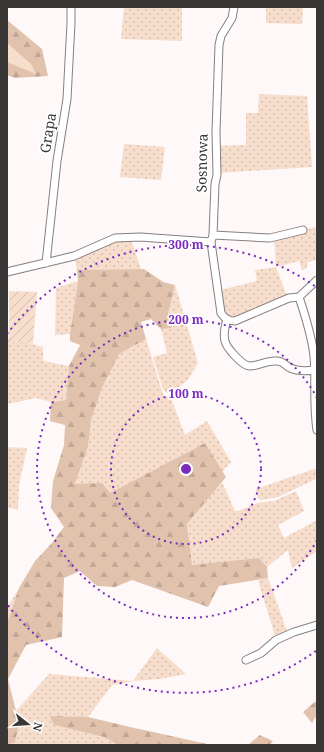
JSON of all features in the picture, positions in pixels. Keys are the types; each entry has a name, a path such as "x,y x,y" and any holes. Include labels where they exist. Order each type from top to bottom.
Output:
{"street":[{"name":"Grapa","path":"46,263 57,161 67,99 71,7"},
{"name":"Sosnowa","path":"227,319 223,316 221,309 212,239 216,175 219,45 221,36 232,18 234,7"},
{"path":"7,272 74,256 120,237 212,239 270,238 302,230"},
{"path":"315,370 306,371 294,369 288,367 284,363 276,361 268,361 249,366 245,365 241,363 226,344 224,334 227,319 235,321 289,298 299,297 317,280"},
{"path":"299,297 305,315 315,370 314,396 317,430"},
{"path":"246,660 261,653 276,640 294,632 317,626"}],"shaded area":[{"path":"124,7 182,7 182,41 121,39"},
{"path":"266,7 303,7 302,24 266,23"},
{"path":"7,43 31,64 36,74 7,62"},
{"path":"259,94 307,96 312,167 218,173 218,146 246,145 246,113 258,113"},
{"path":"124,144 165,147 161,180 120,177"},
{"path":"316,227 317,261 308,262 306,269 302,270 299,261 276,267 274,237"},
{"path":"131,239 141,269 77,270 74,256 111,241"},
{"path":"276,267 287,296 234,319 226,315 223,311 220,290 257,281 255,270"},
{"path":"78,281 70,334 55,335 56,288"},
{"path":"175,285 198,363 188,380 169,393 163,389 153,357 167,353 161,329 172,328 168,314"},
{"path":"9,291 37,292 33,344 26,342 7,342 7,337 9,338"},
{"path":"146,339 164,397 170,396 185,435 207,421 231,462 222,472 205,443 110,493 75,485 88,447 91,420 102,388 119,354"},
{"path":"7,342 26,342 43,347 43,361 69,366 66,400 51,402 36,398 7,404"},
{"path":"7,447 27,448 19,485 18,510 7,507"},
{"path":"317,468 317,478 314,480 278,497 261,500 258,498 256,489"},
{"path":"222,482 235,511 257,503 274,501 296,491 304,511 278,525 284,538 317,520 317,551 292,568 288,550 267,567 259,558 192,566 187,524"},
{"path":"268,578 288,634 276,639 258,580"},
{"path":"19,588 7,623 7,608"},
{"path":"157,648 186,674 160,679 133,681"},
{"path":"49,674 133,681 112,685 88,717 51,716 54,725 104,737 119,745 9,745 15,741 19,723 16,711"}],"green space":[{"path":"7,20 42,49 48,76 15,78 7,75"},
{"path":"144,269 163,282 175,285 168,314 172,328 161,329 151,319 141,322 146,339 119,354 102,388 91,420 88,447 75,484 102,483 110,493 205,443 226,477 187,524 192,565 259,558 267,567 268,578 219,586 208,607 132,580 115,587 97,586 80,571 64,578 62,637 26,645 8,679 19,723 15,742 7,745 7,623 19,588 35,561 52,543 64,527 51,508 53,481 64,445 65,425 50,421 51,402 66,400 69,366 80,345 70,341 78,281 77,270"},
{"path":"317,700 317,715 312,723 303,712"},
{"path":"50,716 88,717 212,745 119,745 104,737 54,725"},
{"path":"260,735 273,741 270,745 248,745"}]}
